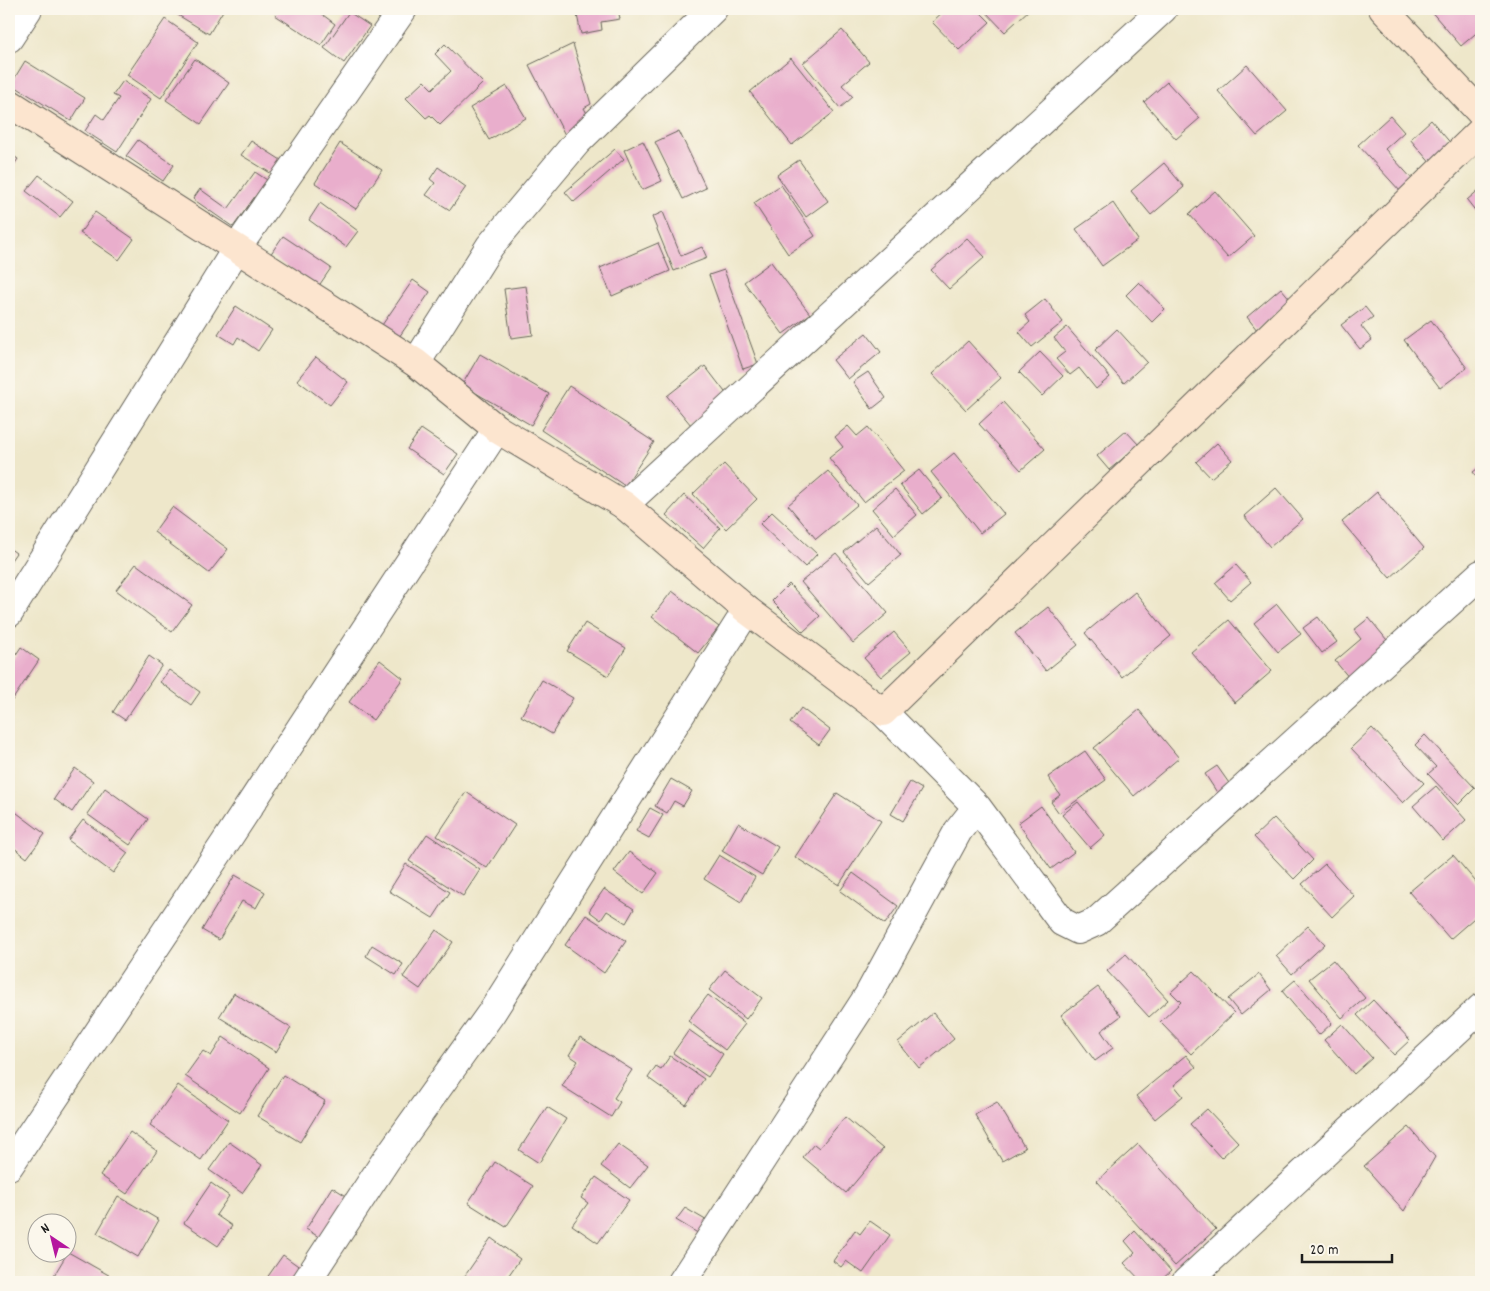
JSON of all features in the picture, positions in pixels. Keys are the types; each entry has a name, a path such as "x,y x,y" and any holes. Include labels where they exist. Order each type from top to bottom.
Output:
{"main road":[{"path":"1383,9 1481,113"},
{"path":"9,103 416,363 497,429 624,506 747,610 883,712 1481,131"}],"street":[{"path":"9,38 28,9"},
{"path":"9,613 237,248 403,9"},
{"path":"416,363 490,246 577,142 713,9"},
{"path":"624,506 1162,9"},
{"path":"9,1166 230,835 497,429"},
{"path":"883,712 977,807 1062,922 1078,930 1096,922 1481,574"},
{"path":"306,1282 386,1160 492,1012 747,610"},
{"path":"682,1282 868,996 958,831 977,807"},
{"path":"1186,1282 1481,1008"}],"building":[{"path":"168,9 224,9 209,34"},
{"path":"280,9 315,9 335,24 321,45 275,15"},
{"path":"618,9 620,19 601,22 602,30 581,34 576,10"},
{"path":"946,9 977,9 990,22 959,50 932,22"},
{"path":"983,9 1030,9 1005,32"},
{"path":"1429,9 1481,9 1481,29 1461,46"},
{"path":"349,12 370,26 344,63 324,48"},
{"path":"165,19 198,42 161,98 127,75"},
{"path":"842,30 869,62 842,85 853,97 840,108 803,63"},
{"path":"445,44 483,83 440,125 430,115 426,118 406,98 424,81 432,89 451,71 435,54"},
{"path":"573,44 591,104 584,108 591,121 565,135 529,65"},
{"path":"791,58 834,112 792,145 750,92"},
{"path":"195,59 229,83 201,124 166,100"},
{"path":"25,61 85,98 71,121 11,84"},
{"path":"1247,65 1287,111 1257,136 1218,91"},
{"path":"123,81 151,99 117,152 85,131 96,114 104,120 119,98 113,95"},
{"path":"1167,82 1200,118 1176,139 1144,102"},
{"path":"507,86 526,118 489,140 470,108"},
{"path":"1390,116 1404,132 1385,149 1414,181 1401,192 1358,145"},
{"path":"1431,120 1453,146 1432,165 1410,139"},
{"path":"679,131 706,188 683,199 655,142"},
{"path":"138,140 174,165 163,181 126,156"},
{"path":"251,141 281,160 272,174 241,155"},
{"path":"643,141 662,181 642,190 624,150"},
{"path":"340,143 382,170 356,209 315,183"},
{"path":"615,149 624,159 574,202 565,192"},
{"path":"9,153 18,159 9,172"},
{"path":"799,160 828,201 806,217 777,175"},
{"path":"1164,163 1184,187 1151,215 1131,191"},
{"path":"438,167 466,187 450,210 426,195 435,183 430,179"},
{"path":"255,172 267,180 233,227 193,199 200,189 228,209"},
{"path":"39,175 73,201 60,217 26,191"},
{"path":"781,185 815,236 788,254 754,203"},
{"path":"1481,188 1481,218 1467,200"},
{"path":"1215,191 1254,236 1228,258 1189,214"},
{"path":"320,203 358,231 346,247 309,220"},
{"path":"1113,203 1138,240 1102,266 1076,229"},
{"path":"95,212 134,239 119,260 80,233"},
{"path":"663,212 681,256 702,247 707,258 674,271 652,217"},
{"path":"283,236 331,268 318,287 270,255"},
{"path":"967,238 985,257 949,289 931,270"},
{"path":"658,243 670,271 612,296 600,268"},
{"path":"771,262 810,314 783,334 744,282"},
{"path":"724,270 758,364 743,369 709,275"},
{"path":"413,280 430,292 397,340 380,328"},
{"path":"1139,282 1165,309 1152,322 1126,295"},
{"path":"526,286 533,335 511,338 504,289"},
{"path":"1281,288 1291,300 1257,330 1247,317"},
{"path":"1045,299 1063,322 1032,347 1019,332 1030,322 1025,315"},
{"path":"236,306 272,330 258,351 238,337 234,344 218,334"},
{"path":"1365,307 1373,317 1361,326 1372,340 1360,349 1341,325"},
{"path":"1431,320 1467,368 1440,388 1404,340"},
{"path":"1067,327 1110,377 1096,389 1079,368 1070,375 1056,359 1065,352 1054,338"},
{"path":"1117,329 1147,362 1124,383 1095,350"},
{"path":"866,333 881,352 848,379 833,360"},
{"path":"968,341 1001,378 966,410 932,374"},
{"path":"1040,352 1063,376 1042,396 1019,372"},
{"path":"480,354 549,394 531,425 462,385"},
{"path":"316,357 348,382 330,405 297,380"},
{"path":"705,366 728,396 691,425 667,396"},
{"path":"868,372 886,398 872,409 853,382"},
{"path":"569,386 654,442 625,486 541,430"},
{"path":"1003,402 1045,449 1021,470 979,424"},
{"path":"848,426 857,436 868,427 904,471 864,502 829,458 843,447 835,437"},
{"path":"421,429 458,454 444,474 407,449"},
{"path":"1126,431 1139,445 1109,470 1097,456"},
{"path":"1217,443 1232,460 1211,478 1196,462"},
{"path":"954,453 1004,514 980,533 931,472"},
{"path":"724,464 757,499 726,529 693,494"},
{"path":"1481,466 1481,483 1473,472"},
{"path":"919,470 942,498 923,514 900,485"},
{"path":"828,471 857,505 816,539 788,505"},
{"path":"1276,488 1303,519 1270,547 1244,516"},
{"path":"895,489 917,515 894,535 872,509"},
{"path":"1377,492 1424,548 1390,578 1342,522"},
{"path":"684,495 720,528 703,548 666,515"},
{"path":"172,507 228,549 209,573 154,532"},
{"path":"772,512 817,554 805,567 760,524"},
{"path":"876,525 901,555 869,582 844,552"},
{"path":"9,548 16,553 9,563"},
{"path":"836,553 888,613 853,643 801,582"},
{"path":"136,564 192,605 172,632 116,590"},
{"path":"1236,565 1251,582 1230,600 1215,583"},
{"path":"789,584 820,616 803,632 772,601"},
{"path":"672,591 719,627 698,653 652,617"},
{"path":"1135,592 1171,636 1122,677 1085,633"},
{"path":"1277,604 1301,634 1278,652 1254,623"},
{"path":"1048,607 1078,645 1046,671 1015,633"},
{"path":"1318,617 1337,642 1322,653 1303,628"},
{"path":"1369,618 1391,645 1350,679 1335,661 1361,639 1354,630"},
{"path":"1229,620 1272,671 1235,703 1191,652"},
{"path":"585,623 626,648 608,676 567,651"},
{"path":"894,632 911,652 881,677 864,658"},
{"path":"21,647 39,660 11,702 9,701 9,665"},
{"path":"149,656 162,665 125,720 113,712"},
{"path":"380,660 403,678 373,720 349,702"},
{"path":"169,670 200,692 191,705 160,682"},
{"path":"542,680 573,698 552,734 521,716"},
{"path":"801,708 830,730 819,745 790,723"},
{"path":"1139,710 1179,758 1134,796 1094,748"},
{"path":"1372,728 1424,783 1403,803 1351,748"},
{"path":"1425,735 1475,788 1458,805 1428,774 1436,767 1415,745"},
{"path":"1085,751 1106,780 1059,813 1051,802 1060,795 1048,777"},
{"path":"1217,766 1231,786 1218,794 1205,774"},
{"path":"75,768 93,781 72,812 54,799"},
{"path":"671,779 692,791 683,806 674,801 667,813 655,806"},
{"path":"910,782 922,789 903,821 891,814"},
{"path":"1436,786 1466,820 1443,841 1413,806"},
{"path":"105,788 148,819 130,845 87,814"},
{"path":"466,792 515,825 487,868 437,836"},
{"path":"837,793 881,821 839,885 795,857"},
{"path":"1078,802 1105,835 1090,848 1062,815"},
{"path":"1041,806 1074,852 1051,869 1018,823"},
{"path":"9,807 45,834 27,858 9,844"},
{"path":"650,808 663,815 649,838 636,831"},
{"path":"1274,818 1313,860 1294,879 1254,837"},
{"path":"83,820 128,853 113,873 68,840"},
{"path":"738,823 778,847 762,875 722,851"},
{"path":"427,834 480,870 463,896 409,861"},
{"path":"629,852 658,873 643,894 614,872"},
{"path":"719,855 755,877 741,902 704,879"},
{"path":"1453,855 1481,888 1481,912 1450,939 1409,892"},
{"path":"406,864 450,892 433,918 389,891"},
{"path":"1325,864 1354,896 1332,917 1302,884"},
{"path":"853,873 898,906 885,924 840,891"},
{"path":"235,875 265,892 256,908 242,901 219,940 202,930"},
{"path":"604,889 634,909 626,923 607,911 601,920 589,911"},
{"path":"586,915 626,941 604,973 565,945"},
{"path":"1308,926 1325,944 1292,974 1276,956"},
{"path":"436,930 453,942 420,989 403,977"},
{"path":"372,945 403,964 396,975 366,956"},
{"path":"1126,954 1168,1000 1149,1017 1107,971"},
{"path":"1333,960 1365,998 1342,1018 1309,979"},
{"path":"725,970 762,998 746,1019 709,990"},
{"path":"1194,971 1234,1013 1191,1054 1160,1022 1181,1002 1171,992"},
{"path":"1259,974 1271,990 1241,1015 1228,999"},
{"path":"1295,980 1332,1023 1319,1035 1282,991"},
{"path":"1098,987 1121,1016 1101,1031 1113,1048 1095,1061 1061,1015"},
{"path":"234,993 291,1028 276,1052 219,1017"},
{"path":"708,995 745,1024 725,1050 688,1021"},
{"path":"1373,1000 1410,1040 1394,1055 1357,1015"},
{"path":"933,1013 954,1039 919,1068 898,1042"},
{"path":"1342,1024 1372,1058 1354,1074 1324,1040"},
{"path":"689,1030 723,1054 708,1077 673,1053"},
{"path":"223,1037 269,1068 240,1113 185,1076 203,1051 211,1056"},
{"path":"580,1037 632,1070 614,1098 620,1102 611,1117 562,1086 578,1061 569,1055"},
{"path":"1186,1055 1196,1067 1174,1085 1183,1096 1155,1119 1136,1096"},
{"path":"670,1056 704,1079 686,1105 648,1078 656,1066 661,1069"},
{"path":"283,1075 325,1101 300,1142 257,1116"},
{"path":"178,1085 228,1120 201,1160 150,1125"},
{"path":"997,1102 1025,1148 1002,1161 975,1115"},
{"path":"547,1107 566,1119 539,1163 519,1150"},
{"path":"1207,1109 1238,1142 1221,1158 1190,1124"},
{"path":"845,1117 883,1149 846,1193 803,1157 814,1144 819,1148"},
{"path":"1409,1127 1435,1157 1404,1211 1364,1166"},
{"path":"130,1132 157,1151 127,1194 100,1175"},
{"path":"229,1142 262,1165 242,1193 209,1170"},
{"path":"618,1144 648,1165 630,1188 601,1166"},
{"path":"1138,1144 1216,1229 1175,1266 1097,1181"},
{"path":"495,1162 533,1186 506,1227 468,1203"},
{"path":"596,1177 629,1200 598,1243 572,1225 588,1203 581,1198"},
{"path":"211,1183 229,1196 216,1215 232,1226 218,1246 184,1223"},
{"path":"332,1187 348,1197 322,1239 306,1229"},
{"path":"118,1196 159,1220 138,1257 97,1233"},
{"path":"685,1208 709,1222 701,1235 676,1220"},
{"path":"870,1221 890,1235 863,1273 846,1261 841,1267 833,1261 855,1230 860,1234"},
{"path":"1135,1231 1171,1271 1159,1282 1142,1282 1124,1263 1135,1253 1125,1241"},
{"path":"491,1238 520,1259 504,1282 472,1282 464,1277"},
{"path":"283,1255 301,1268 291,1282 264,1282"},
{"path":"78,1258 121,1282 50,1282 61,1264 78,1264"}]}
